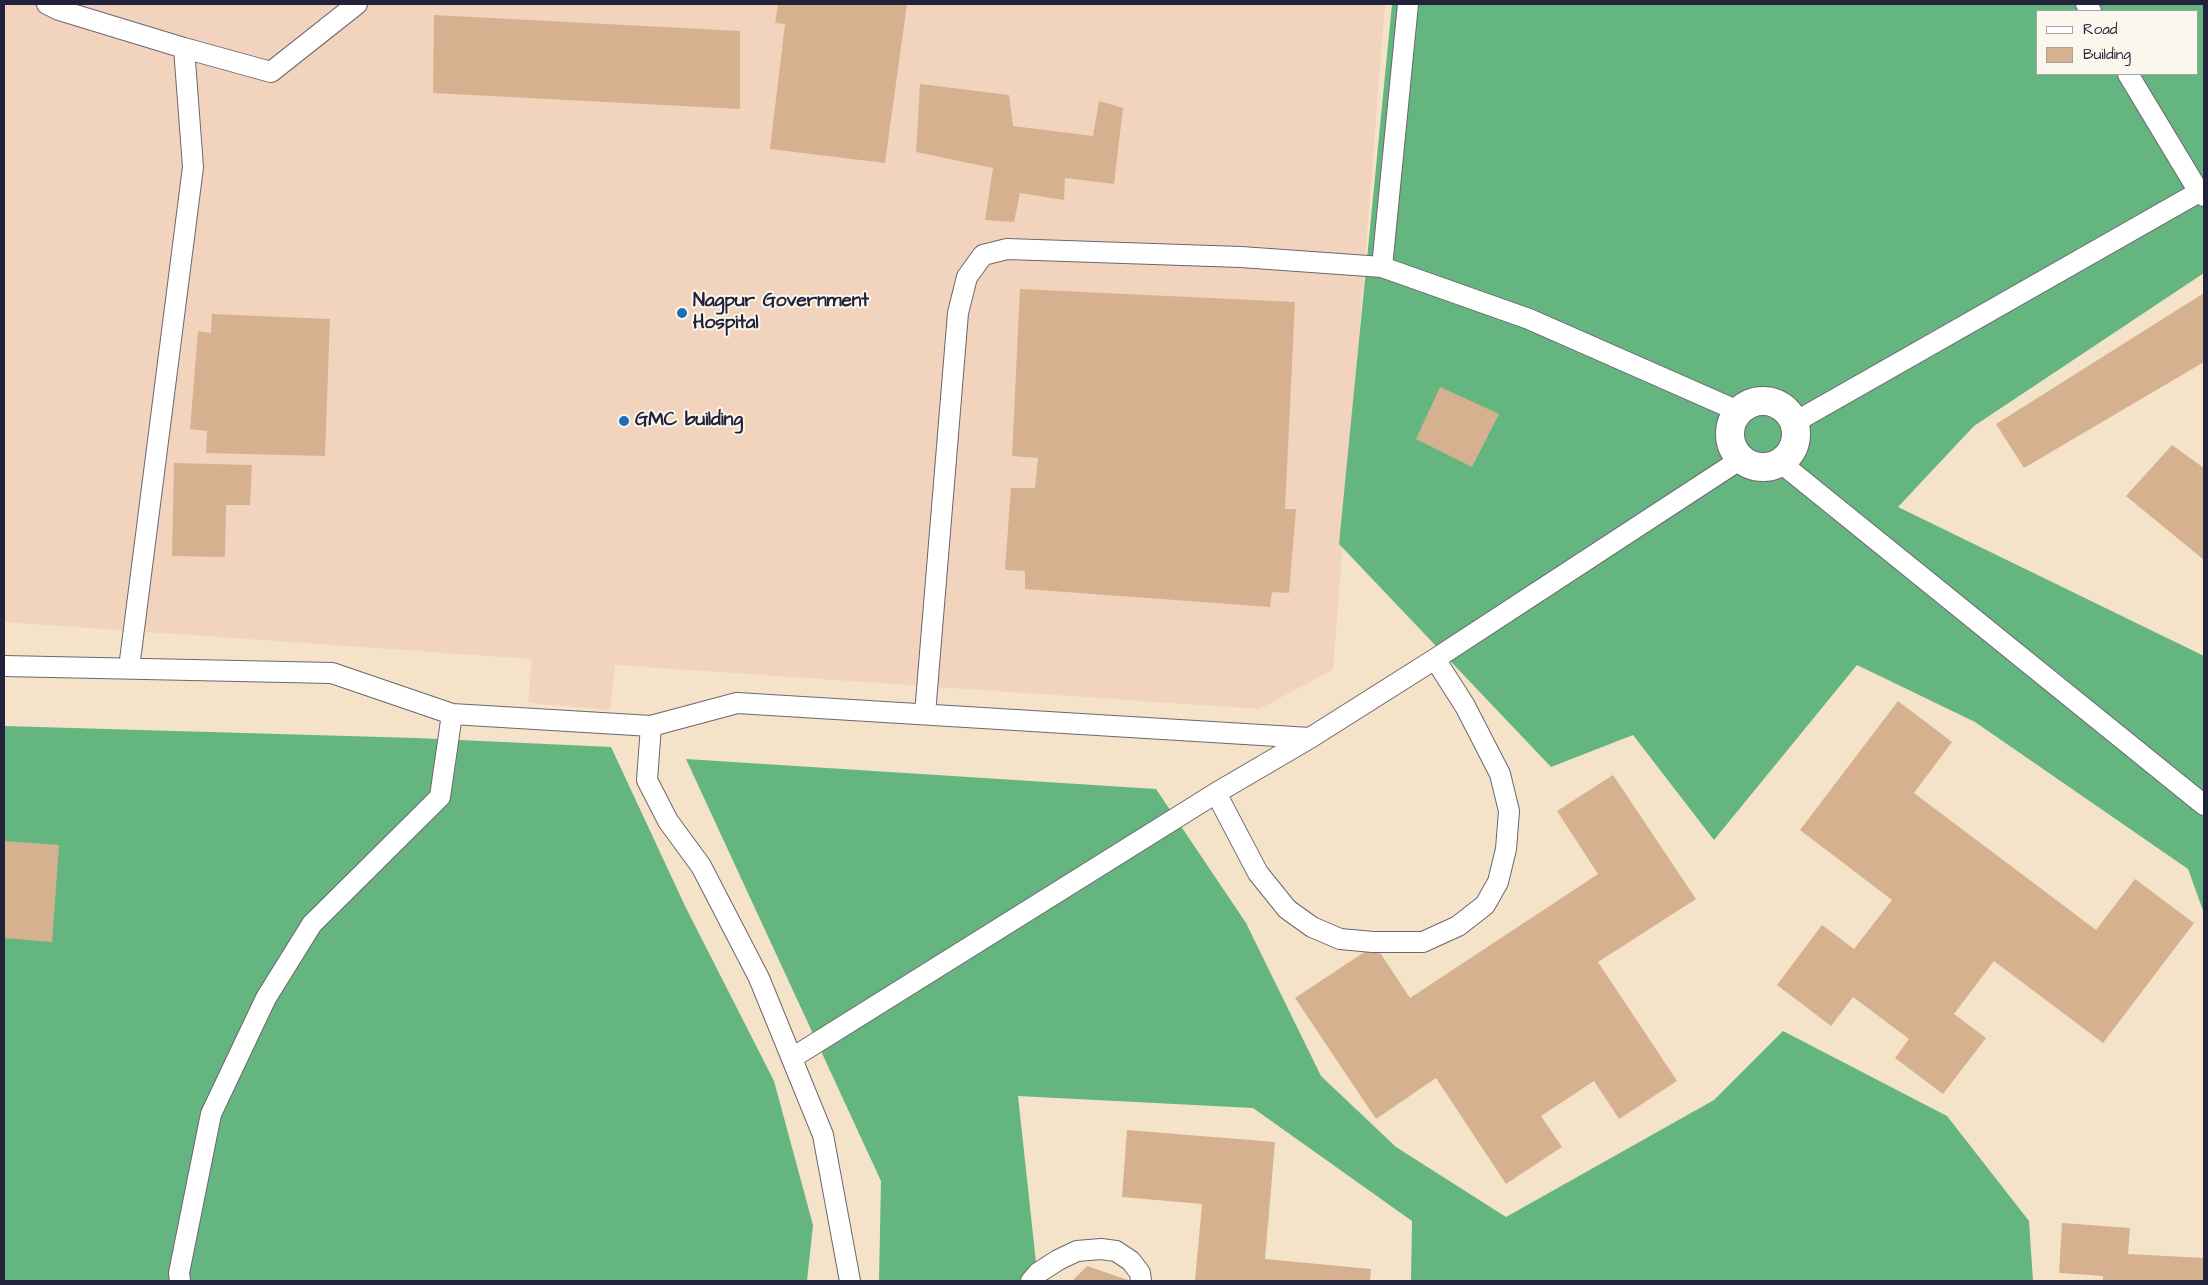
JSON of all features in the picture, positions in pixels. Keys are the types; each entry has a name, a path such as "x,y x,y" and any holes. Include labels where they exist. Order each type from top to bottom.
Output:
{"street":[{"path":"1769,401 1780,405 1795,422 1797,433 1795,445 1790,455 1781,463 1771,467 1760,468 1750,465 1741,459 1734,451 1730,436 1732,420 1738,411 1752,403 1769,401"}],"lane":[{"path":"47,4 59,10 184,48 271,72 357,4"},
{"path":"1382,267 1408,4"},
{"path":"129,668 193,167 184,48"},
{"path":"1795,422 2202,194 2129,75"},
{"path":"925,714 958,313 967,277 983,255 1007,249 1241,257 1382,267 1529,319 1738,411"},
{"path":"792,1058 1216,793 1310,738 1435,659 1741,459"},
{"path":"1781,463 2204,805"},
{"path":"1216,793 1258,873 1286,909 1312,927 1340,939 1374,942 1423,942 1458,926 1485,905 1498,882 1506,850 1509,811 1500,774 1465,706 1435,659"},
{"path":"4,666 332,673 452,714 651,726 737,703 1310,738"},
{"path":"180,1281 179,1273 211,1114 266,998 312,924 440,798 452,714"},
{"path":"651,726 647,780 668,821 701,866 759,978 823,1135 850,1281"},
{"path":"1031,1281 1038,1273 1077,1251 1101,1249 1116,1251 1131,1261 1140,1273 1141,1281"}],"shaded area":[{"name":"Nagpur Government Hospital","path":"4,4 1385,4 1333,670 1259,709 615,665 610,710 528,703 532,659 4,622"}],"green space":[{"path":"1392,4 2204,4 2204,273 1974,426 1898,507 2204,656 2204,913 2188,869 1975,722 1857,665 1714,840 1633,735 1551,767 1339,544"},
{"path":"4,726 416,738 611,747 686,908 774,1081 813,1225 807,1281 4,1281"},
{"path":"686,759 1156,789 1246,923 1321,1076 1396,1147 1506,1217 1714,1100 1783,1031 1947,1116 2029,1221 2033,1281 1411,1281 1412,1221 1253,1108 1018,1096 1038,1281 879,1281 881,1181"}],"building":[{"path":"778,4 907,4 885,163 770,149 785,24 775,23"},
{"path":"434,15 740,31 740,109 433,93"},
{"path":"920,84 1009,95 1013,126 1093,136 1099,101 1123,108 1114,184 1065,178 1064,200 1020,193 1014,222 985,220 993,168 916,152"},
{"path":"1020,289 1295,302 1285,509 1296,509 1289,593 1272,592 1270,607 1025,589 1025,571 1005,570 1011,488 1035,488 1038,458 1012,456"},
{"path":"2204,293 2204,362 2024,468 1996,424"},
{"path":"212,314 330,319 325,456 206,453 207,431 190,429 198,331 211,333"},
{"path":"1440,387 1499,414 1472,467 1416,439"},
{"path":"2172,445 2204,468 2204,560 2126,496"},
{"path":"174,463 252,465 250,505 226,505 225,557 172,556"},
{"path":"1898,701 1952,742 1914,793 2096,930 2135,879 2194,923 2103,1043 1994,961 1954,1014 1986,1038 1943,1094 1895,1058 1909,1039 1853,997 1831,1026 1777,985 1822,925 1854,949 1892,900 1800,830"},
{"path":"1613,775 1696,899 1598,962 1677,1081 1619,1119 1594,1081 1541,1116 1562,1147 1506,1184 1436,1078 1376,1119 1295,998 1375,945 1410,998 1598,874 1557,811"},
{"path":"4,841 59,845 52,942 4,938"},
{"path":"1127,1130 1275,1142 1265,1259 1371,1269 1370,1281 1195,1281 1202,1204 1122,1197"},
{"path":"2062,1223 2130,1228 2128,1254 2204,1258 2204,1281 2103,1281 2103,1276 2059,1273"},
{"path":"1087,1266 1131,1281 1072,1281"}],"place":[{"name":"Nagpur Government Hospital","path":"682,313"},
{"name":"GMC building","path":"624,421"}]}
